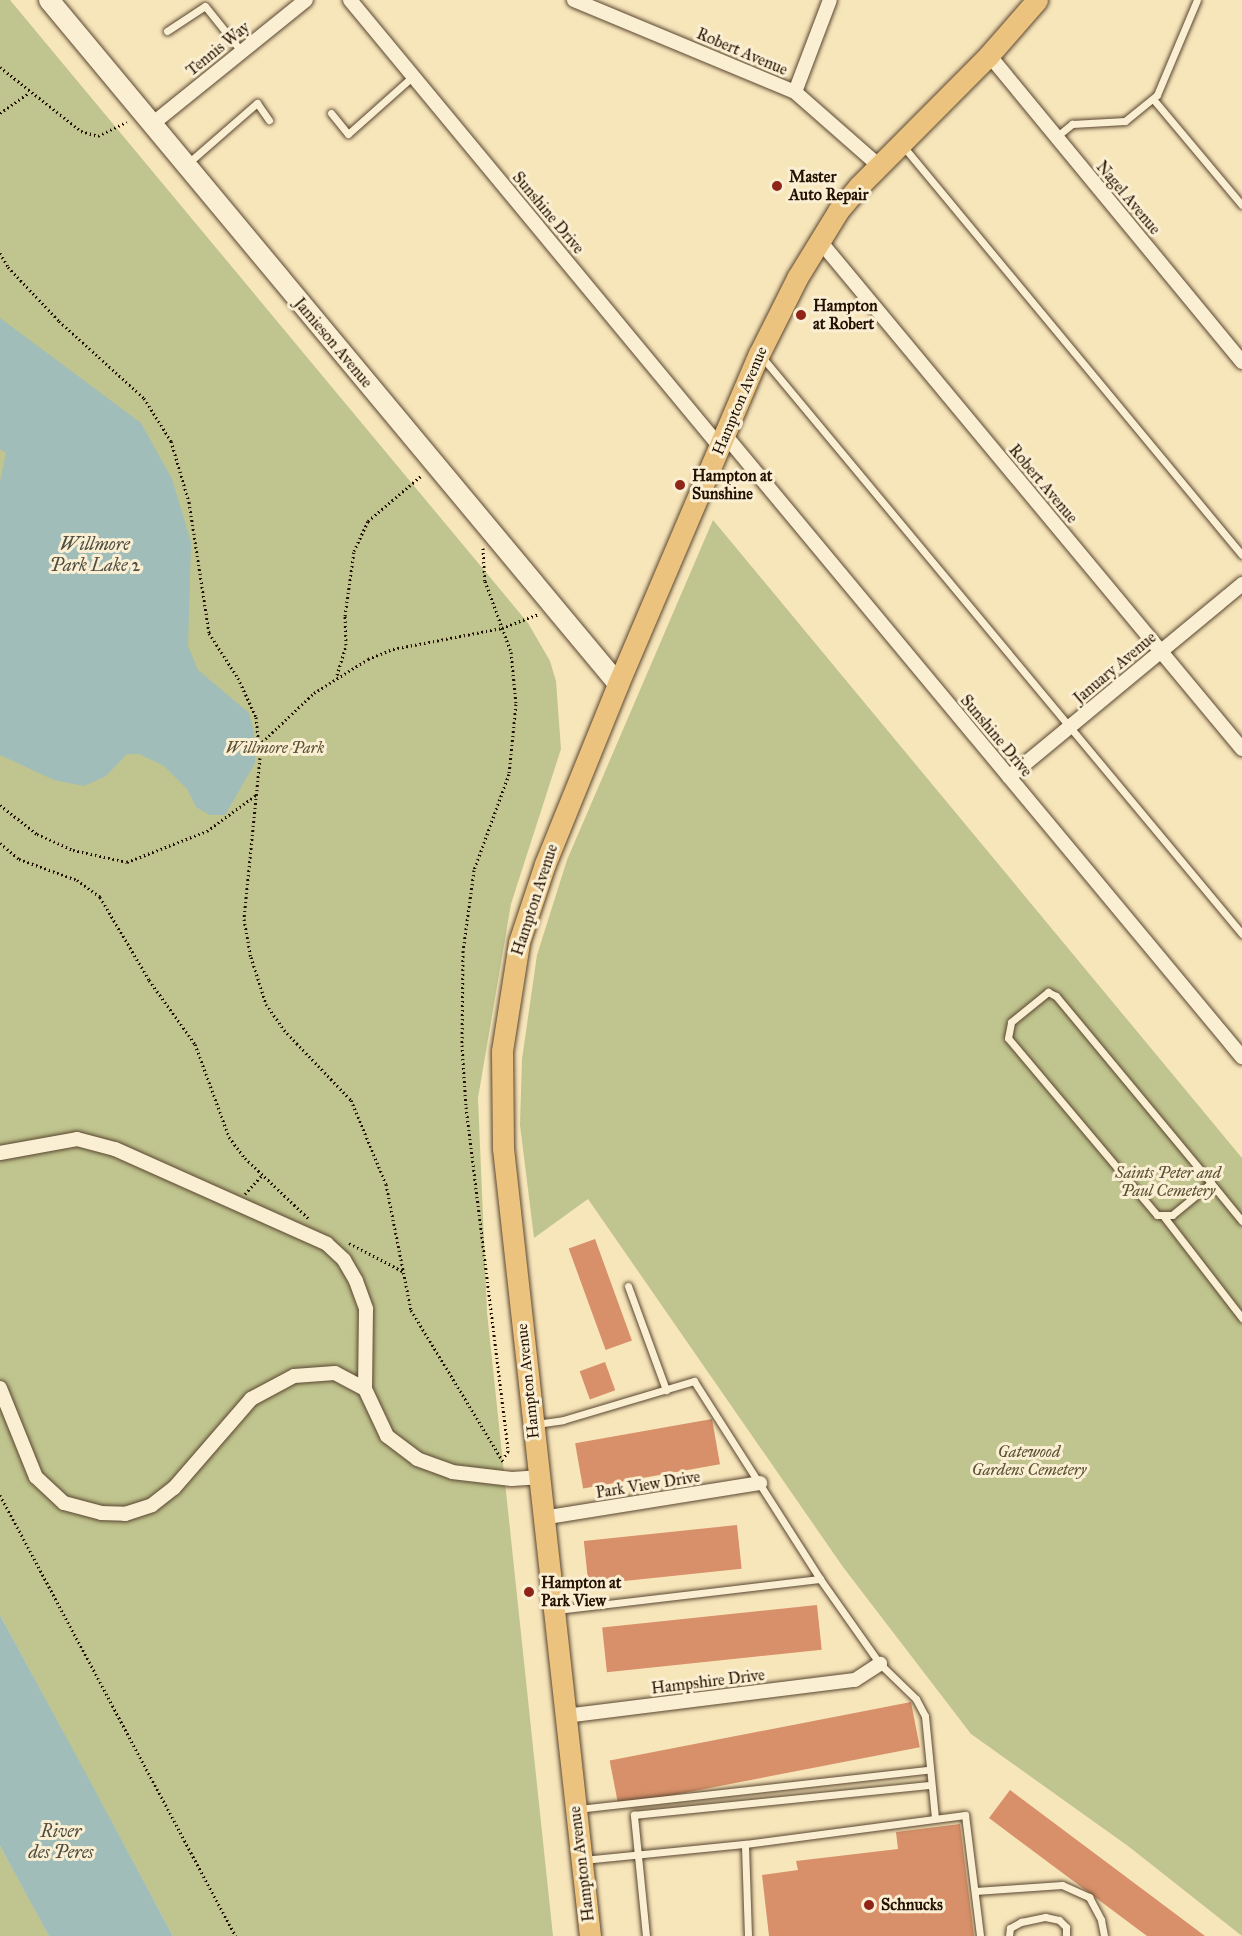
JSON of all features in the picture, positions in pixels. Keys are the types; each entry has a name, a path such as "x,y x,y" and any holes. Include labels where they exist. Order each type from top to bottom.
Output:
{"main road":[{"name":"Jamieson Avenue","path":"49,0 618,684"},
{"name":"Hampton Avenue","path":"590,1936 542,1518 503,1148 502,1051 511,981 532,900 618,684 759,354 819,240 899,141 989,55 1037,0"}],"street":[{"name":"Tennis Way","path":"146,119 241,51 306,0"},
{"name":"Sunshine Drive","path":"350,0 1009,777 1242,1057"},
{"name":"Robert Avenue","path":"574,0 795,92 878,165"},
{"path":"795,92 830,0"},
{"name":"Nagel Avenue","path":"989,55 1242,362"},
{"name":"Robert Avenue","path":"819,240 1242,749"},
{"name":"January Avenue","path":"1009,777 1242,584"},
{"path":"0,1153 77,1139 115,1149 238,1202 327,1244 344,1260 366,1309 365,1389 387,1436 417,1459 452,1472 512,1479 538,1477"},
{"path":"0,1388 36,1477 64,1503 125,1514 152,1505 174,1488 251,1400 294,1376 334,1373 365,1389"},
{"name":"Park View Drive","path":"542,1518 760,1484"},
{"name":"Hampshire Drive","path":"565,1716 855,1680 880,1664"}],"lane":[{"path":"1056,137 1072,124 1125,122 1152,99 1197,0"},
{"path":"167,31 205,6 241,51"},
{"path":"332,113 348,134 413,76"},
{"path":"1152,99 1242,206"},
{"path":"185,166 257,104 269,120"},
{"path":"899,141 1242,555"},
{"path":"759,354 1071,725 1242,934"},
{"path":"1211,1183 1172,1215 1164,1217 1157,1215 1008,1038 1011,1022 1034,1000 1048,992 1056,996 1211,1183 1242,1221"},
{"path":"1164,1217 1242,1318"},
{"path":"628,1286 666,1390"},
{"path":"533,1424 563,1420 694,1381 820,1579 880,1664 916,1699 925,1716 928,1770 935,1818"},
{"path":"553,1611 820,1579"},
{"path":"576,1809 928,1770"},
{"path":"646,1936 634,1815 930,1785"},
{"path":"581,1860 745,1844 965,1815 980,1936"},
{"path":"745,1844 748,1936"},
{"path":"975,1891 1062,1885 1089,1897 1101,1920 1104,1936"},
{"path":"1009,1936 1011,1928 1021,1922 1045,1917 1059,1920 1066,1936"}],"path":[{"path":"0,68 29,93 81,131 99,136 146,119"},
{"path":"0,113 29,93"},
{"path":"0,253 8,267 59,321 144,398 171,441 189,502 209,633 238,678 256,717 259,745 244,919 251,957 267,1004 284,1030 351,1100 366,1130 386,1184 411,1310 504,1461 508,1451 466,1107 462,1046 463,951 474,870 509,774 514,743 516,704 511,652 485,581 482,520"},
{"path":"337,676 346,645 345,616 354,551 368,521 435,465"},
{"path":"259,745 337,676 393,649 502,628 554,607"},
{"path":"0,805 37,834 73,850 127,862 207,831 256,795"},
{"path":"0,843 19,859 77,880 100,897 149,980 195,1044 211,1095 229,1137 262,1175 313,1223"},
{"path":"238,1202 262,1175"},
{"path":"341,1238 404,1272"},
{"path":"0,1495 235,1936"}],"green space":[{"name":"Willmore Park","path":"0,0 10,0 528,623 550,661 556,681 561,749 511,904 478,1098 487,1312 553,1936 173,1936 0,1615"},
{"name":"Gatewood Gardens Cemetery","path":"713,520 1242,1158 1242,1936 1128,1846 971,1734 843,1567 588,1199 534,1238 520,1125 522,1059 537,955 567,860"},
{"path":"0,1846 31,1902 49,1936 0,1936"}],"water":[{"name":"Willmore Park Lake 2","path":"0,318 141,423 172,479 191,542 188,646 198,670 249,713 254,733 255,763 225,815 210,815 196,807 187,789 164,766 139,754 127,754 106,776 84,786 54,780 0,755 0,481 6,453 0,449"},
{"name":"River des Peres","path":"0,1615 173,1936 49,1936 0,1846"}],"building":[{"path":"595,1239 632,1340 606,1350 569,1249"},
{"path":"605,1362 615,1390 590,1399 580,1371"},
{"path":"712,1419 720,1464 583,1488 575,1443"},
{"path":"737,1525 742,1569 588,1585 584,1541"},
{"path":"817,1605 822,1650 607,1672 602,1628"},
{"path":"911,1702 920,1747 618,1806 610,1761"},
{"path":"1010,1790 1205,1936 1147,1936 989,1818"},
{"name":"Schnucks","path":"960,1824 974,1936 769,1936 762,1875 798,1870 796,1861 898,1849 896,1832"}],"place":[{"name":"Master Auto Repair","path":"777,186"},
{"name":"Hampton at Robert","path":"801,315"},
{"name":"Hampton at Sunshine","path":"680,485"},
{"name":"Hampton at Park View","path":"529,1592"},
{"name":"Schnucks","path":"869,1905"}],"park label":[{"name":"Saints Peter and Paul Cemetery","path":"1168,1182"}]}
